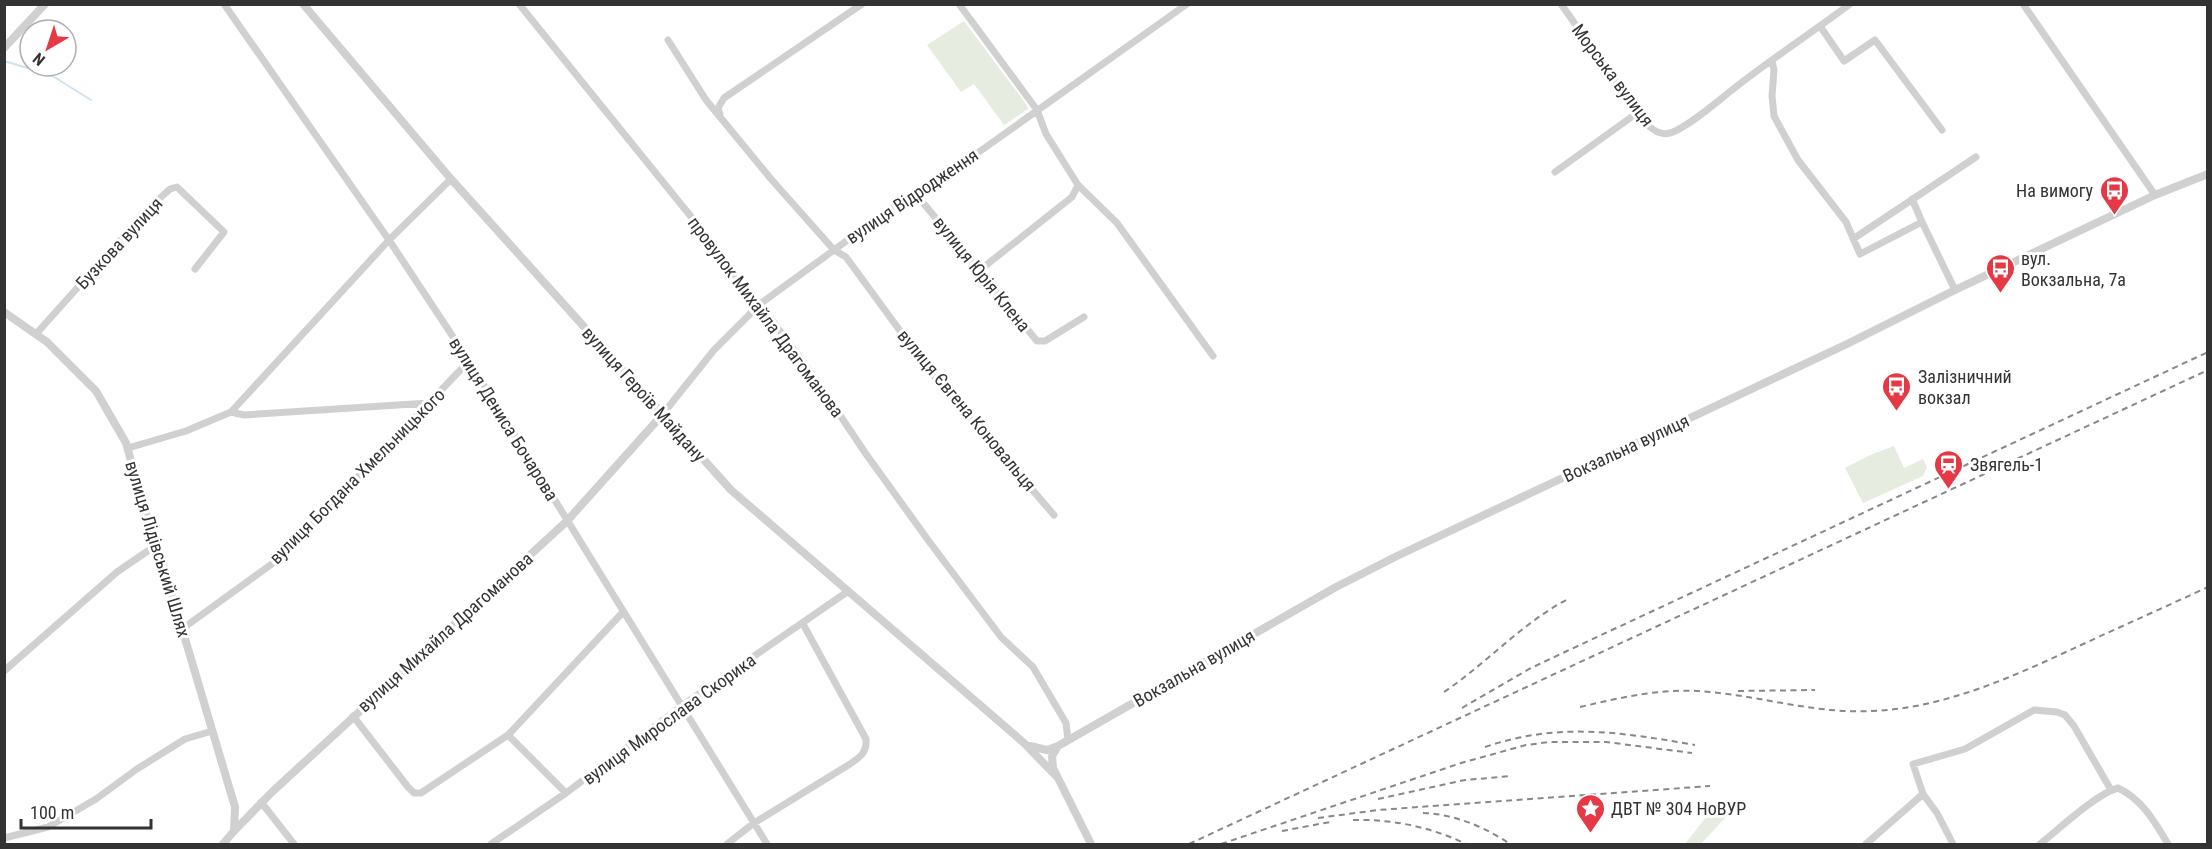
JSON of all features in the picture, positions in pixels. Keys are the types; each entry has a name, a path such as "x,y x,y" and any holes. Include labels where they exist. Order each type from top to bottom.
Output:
{"street":[{"path":"4,48 45,4"},
{"name":"вулиця Дениса Бочарова","path":"224,4 389,240 469,361 767,844"},
{"name":"вулиця Героїв Майдану","path":"303,4 451,179 731,490 1024,743 1058,778"},
{"name":"провулок Михайла Драгоманова","path":"519,4 701,228 746,290 760,304 815,378 866,454 1001,637 1033,667 1066,723 1068,740"},
{"path":"722,119 718,108 724,98 862,4"},
{"path":"959,4 1037,110 1046,134 1078,185 1117,223 1213,356"},
{"name":"вулиця Відродження","path":"662,415 714,350 760,304 1187,4"},
{"name":"Морська вулиця","path":"1561,4 1637,113 1655,132 1664,134 1673,132 1711,107 1772,61"},
{"path":"1850,4 1772,61 1774,116 1798,160 1846,222 1860,254 1922,222"},
{"path":"2023,4 2155,195"},
{"path":"1820,26 1844,61 1875,40 1942,130"},
{"name":"вулиця Євгена Коновальця","path":"668,40 706,100 771,179 834,250 846,257 928,369 1054,515"},
{"path":"1555,172 1637,113"},
{"path":"1853,239 1976,157"},
{"name":"Вокзальна вулиця","path":"1058,746 1371,569 1847,344 2155,195 2208,174"},
{"path":"128,448 186,430 231,412 389,240 451,179"},
{"path":"980,270 1072,197 1078,185"},
{"name":"Бузкова вулиця","path":"36,334 148,208 170,189 177,187 224,232 195,269"},
{"name":"вулиця Юрія Клена","path":"915,193 1037,341 1045,340 1084,317"},
{"path":"1912,199 1955,290"},
{"name":"вулиця Лідівський Шлях","path":"4,312 47,342 96,391 128,448 155,546 167,578 235,807 234,831"},
{"name":"вулиця Богдана Хмельницького","path":"182,629 280,558 469,361"},
{"path":"231,412 244,416 429,403"},
{"name":"вулиця Михайла Драгоманова","path":"223,844 261,802 567,521 662,415"},
{"path":"4,671 117,572 155,546"},
{"name":"вулиця Мирослава Скорика","path":"491,844 566,793 683,705 847,592"},
{"path":"353,716 408,787 414,793 421,793 508,735 622,612"},
{"path":"727,844 754,824 849,764 862,755 867,748 866,740 803,624"},
{"path":"1953,844 1937,813 1923,794 1913,764 1965,749 2034,710 2065,715 2074,726 2111,790"},
{"path":"4,838 48,827 96,799 137,769 185,739 213,731"},
{"path":"508,735 566,793"},
{"path":"1024,743 1036,749 1047,750 1058,746"},
{"path":"1058,746 1052,756 1053,768 1091,844"},
{"path":"2040,844 2111,790 2118,788 2131,794 2144,808 2168,844"},
{"path":"1866,844 1923,794"},
{"path":"261,802 294,844"}],"shaded area":[{"path":"964,21 1028,109 1004,125 974,84 961,92 927,45"},
{"path":"1894,446 1904,468 1923,459 1927,467 1923,476 1863,503 1845,468"},
{"path":"1734,802 1737,807 1701,844 1685,844 1710,812"}],"waterway":[{"path":"4,61 51,75 91,100"}],"railway":[{"path":"1462,708 1529,669 2208,352"},
{"path":"1189,844 2208,370"},
{"path":"1580,707 1628,697 1677,691 1730,694 1831,710 1872,711 1926,704 1979,689 2004,679 2208,587"},
{"path":"1444,692 1520,631 1568,599"},
{"path":"1738,691 1815,690"},
{"path":"1485,747 1538,734 1564,732 1615,733 1695,745"},
{"path":"1221,844 1461,763 1526,745 1550,742 1606,742 1692,753"},
{"path":"1378,799 1465,780 1512,776"},
{"path":"1318,818 1378,810 1710,786"},
{"path":"1423,813 1469,822 1510,844"},
{"path":"1353,820 1411,825 1466,844"},
{"path":"1282,831 1330,822"}],"place":[{"name":"На вимогу","path":"2114,216"},
{"name":"вул. Вокзальна, 7а","path":"2000,294"},
{"name":"Залізничний вокзал","path":"1897,412"},
{"name":"Звягель-1","path":"1949,490"},
{"name":"ДВТ № 304 НоВУР","path":"1590,834"}]}
